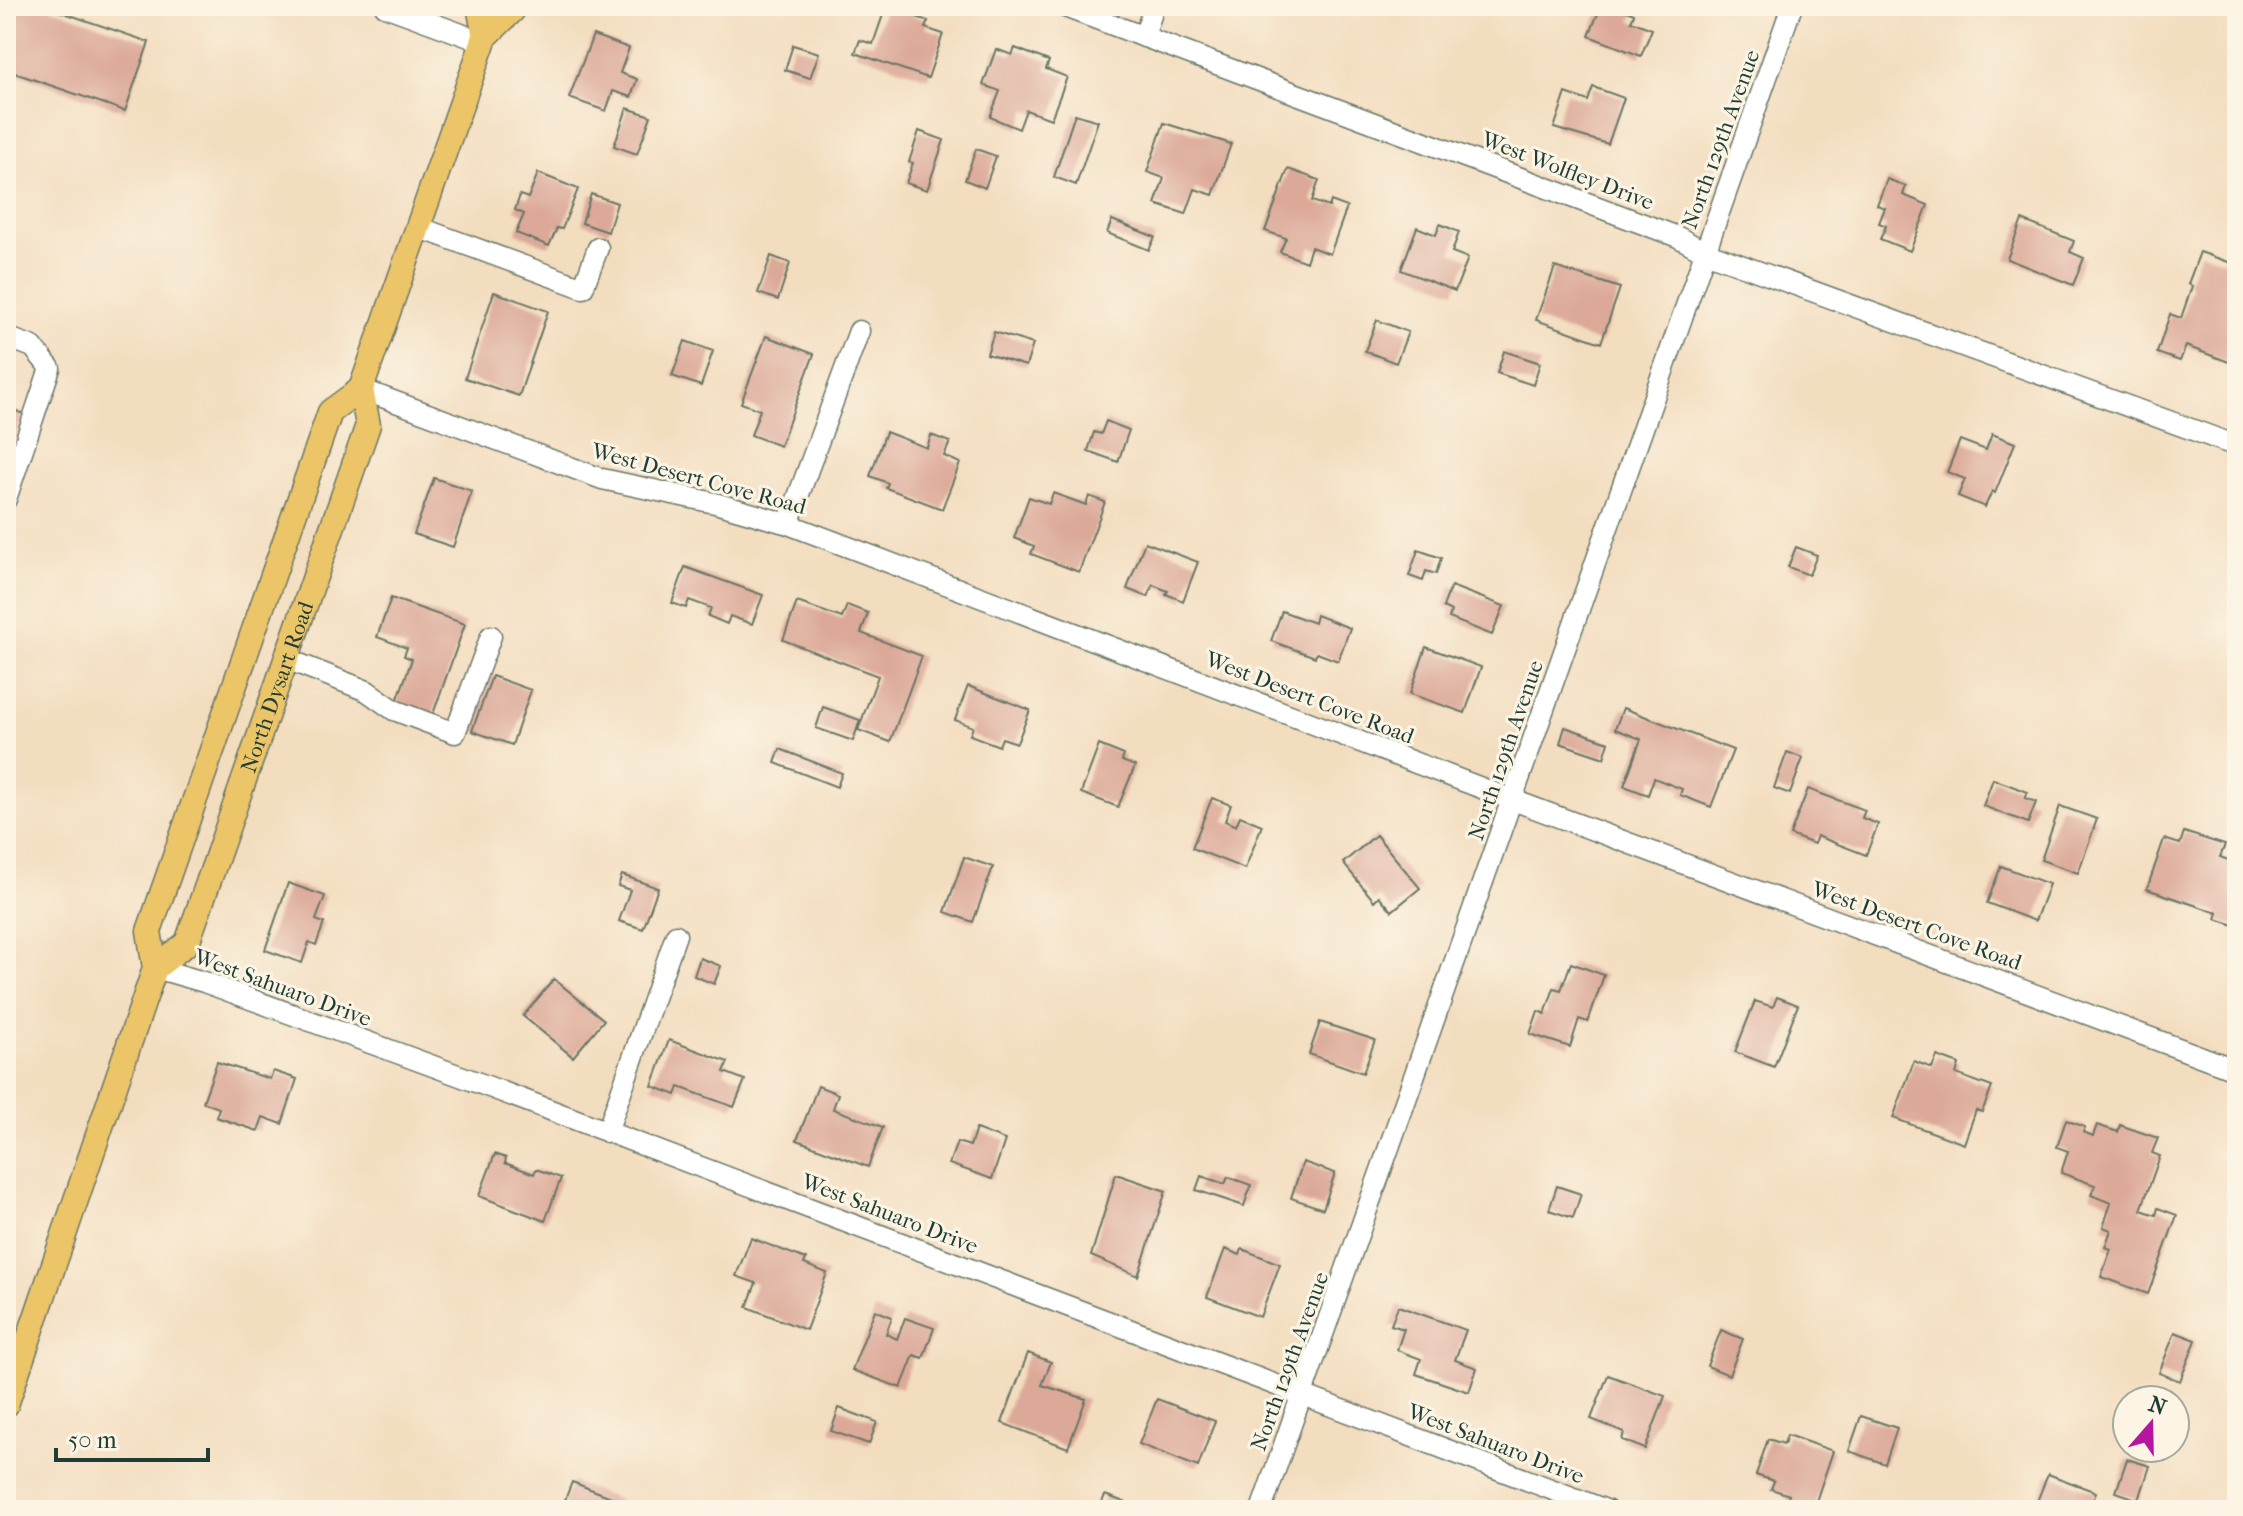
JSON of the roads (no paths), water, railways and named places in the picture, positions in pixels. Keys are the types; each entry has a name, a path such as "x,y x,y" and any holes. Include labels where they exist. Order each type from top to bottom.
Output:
{"main road":[{"path":"479,6 484,39"},
{"name":"North Dysart Road","path":"155,968 187,943 368,425 361,389 484,39 514,6"},
{"name":"North Dysart Road","path":"6,1405 155,968 149,931 330,412 361,389"}],"street":[{"path":"385,6 484,39"},
{"path":"1144,37 1154,6"},
{"name":"North 129th Avenue","path":"1261,1510 1792,6"},
{"name":"West Wolfley Drive","path":"1066,7 1678,237 1705,252 2237,446"},
{"path":"418,227 583,288 598,248"},
{"path":"788,524 859,331"},
{"path":"6,337 33,347 50,368 6,499"},
{"name":"West Desert Cove Road","path":"361,389 602,479 715,503 788,524 1513,800 2237,1070"},
{"path":"287,659 367,691 394,710 455,733 491,636"},
{"path":"607,1132 676,935"},
{"name":"West Sahuaro Drive","path":"155,968 204,982 607,1132 1606,1510"}]}
